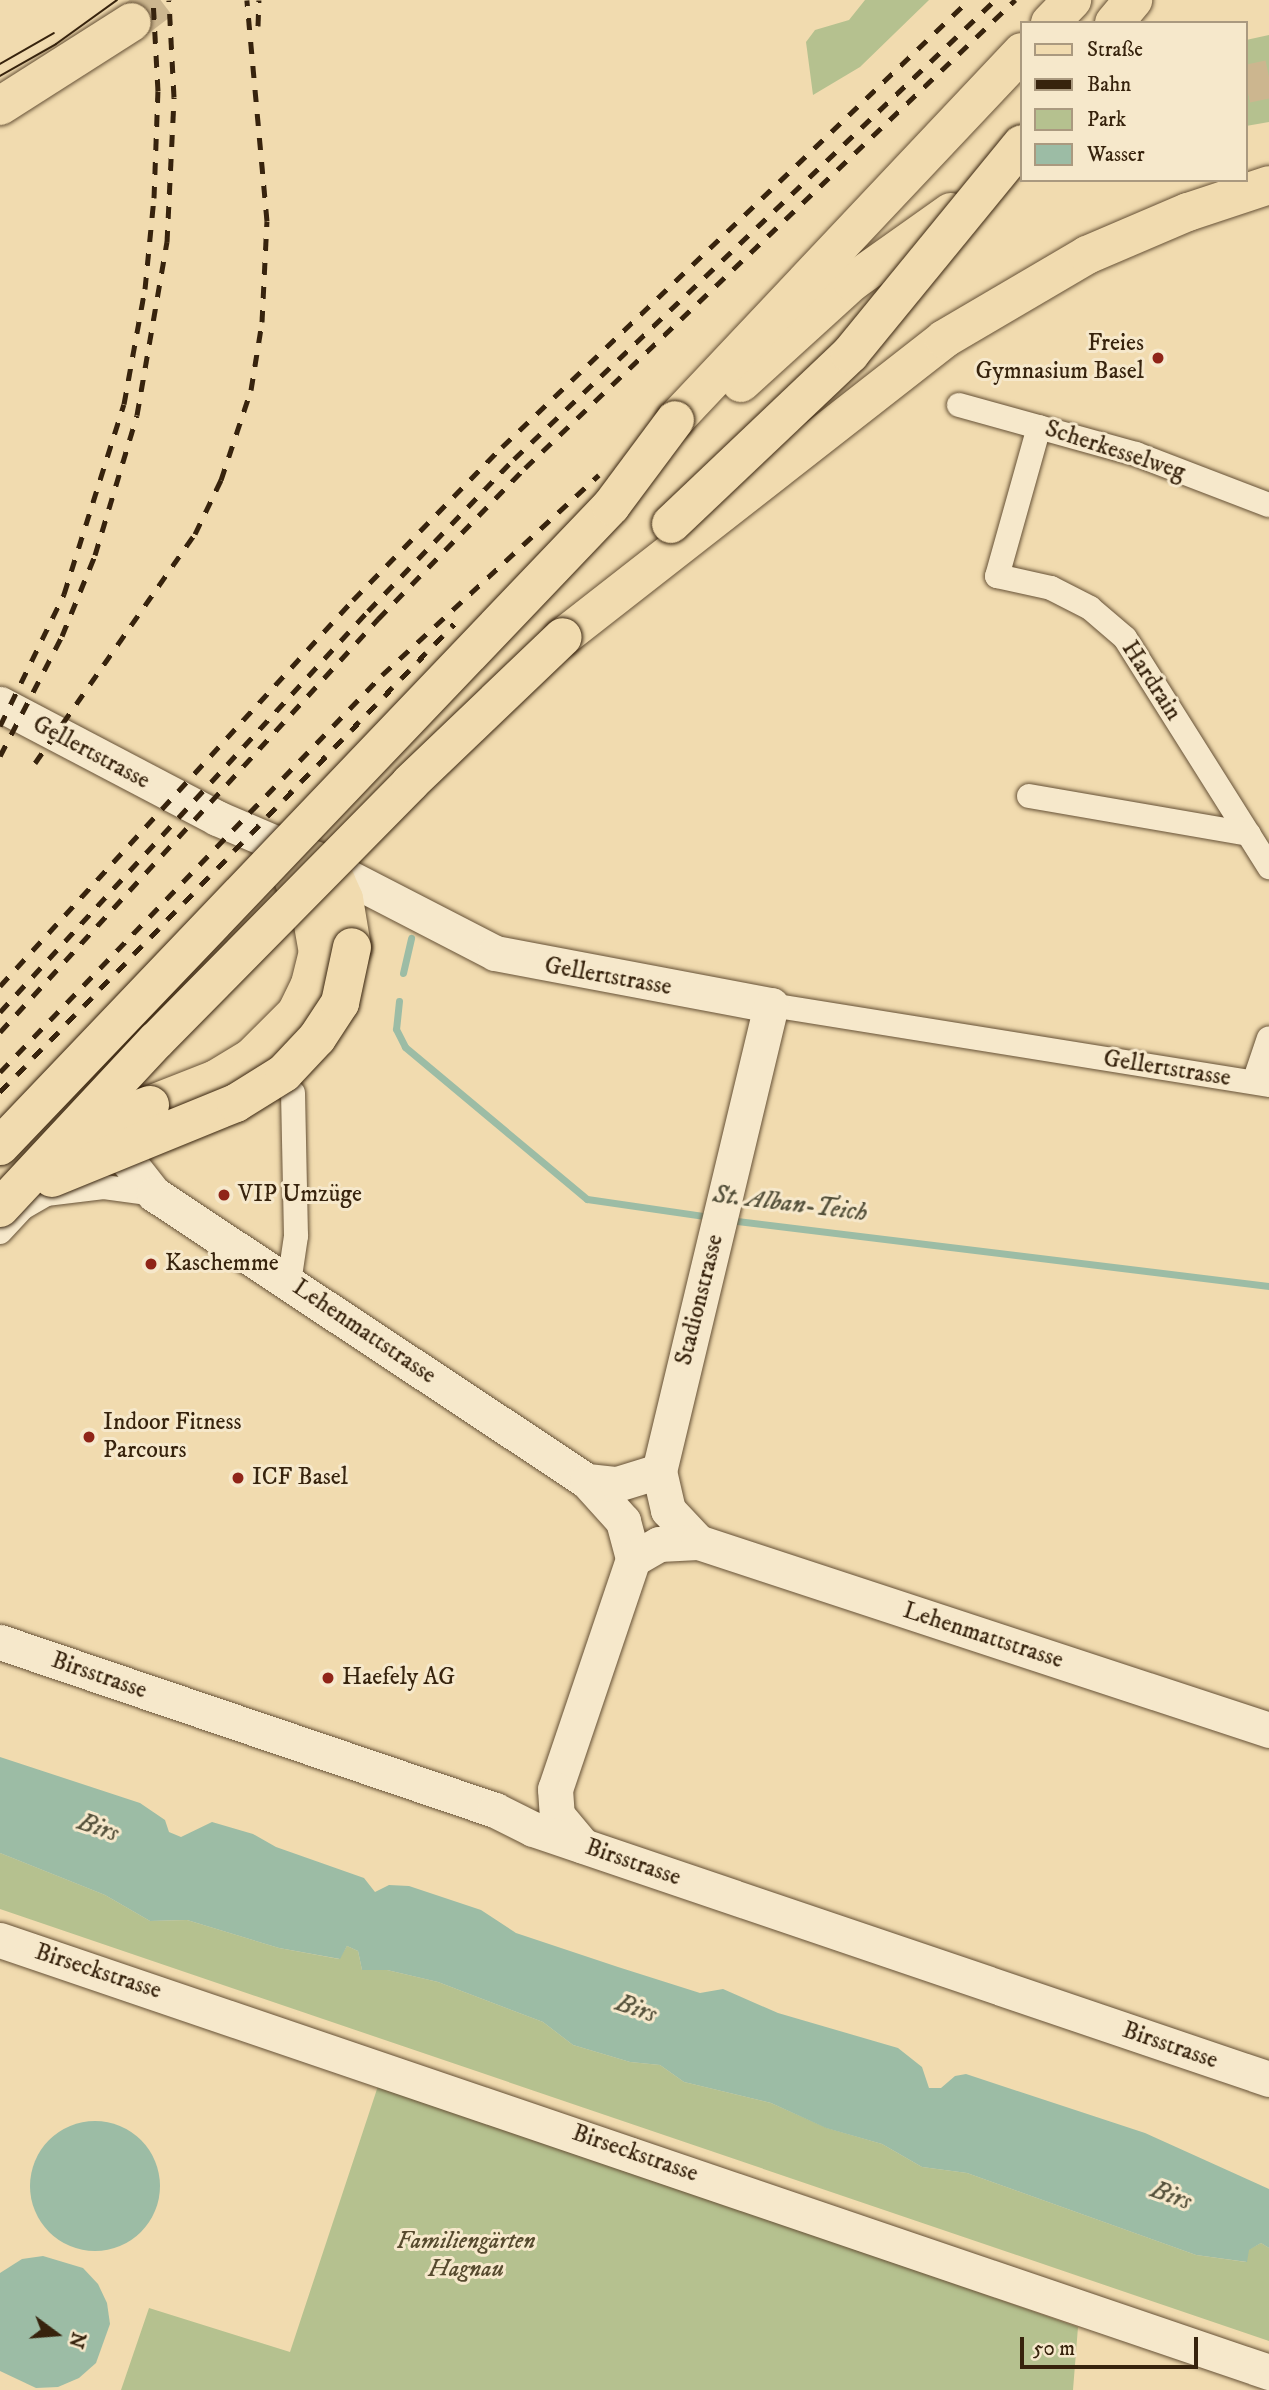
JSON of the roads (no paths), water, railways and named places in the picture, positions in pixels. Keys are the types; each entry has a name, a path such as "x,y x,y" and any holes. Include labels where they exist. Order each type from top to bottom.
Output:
{"main road":[{"path":"1052,21 1072,0"},
{"path":"1116,21 1133,0"},
{"path":"0,106 132,22"},
{"path":"0,1146 611,506 1020,54"},
{"path":"563,637 612,580 850,354 1020,146"},
{"path":"0,1208 156,1041 410,783 563,637 944,338 1055,271 1188,212 1269,185"},
{"path":"681,429 829,302 951,212"},
{"path":"0,1222 52,1178 236,1103 284,1073 317,1038 340,1003 335,950 344,899 336,881 304,870"},
{"path":"0,1163 216,1079 252,1056 296,1013 310,984 335,950"}],"street":[{"name":"Scherkesselweg","path":"959,405 1136,454 1269,505"},
{"name":"Hardrain","path":"1039,427 997,576 1051,588 1090,608 1125,638 1269,867"},
{"name":"Gellertstrasse","path":"0,704 269,842 304,870 423,917 515,959 771,1005 1262,1084"},
{"path":"1029,796 1249,834"},
{"name":"Lehenmattstrasse","path":"304,870 284,919 127,1082 117,1130 128,1161 154,1194 587,1481 623,1521 633,1559 659,1545 698,1542 1269,1730"},
{"name":"Stadionstrasse","path":"659,1472 771,1005"},
{"path":"1262,1084 1269,1038"},
{"path":"289,1283 296,1236 293,1093"},
{"path":"0,1232 22,1208 46,1194 104,1187 154,1194"},
{"path":"587,1481 617,1484 659,1472"},
{"name":"Lehenmattstrasse","path":"659,1472 668,1510 698,1542"},
{"path":"583,1846 557,1815 555,1789 633,1559"},
{"name":"Birsstrasse","path":"0,1642 495,1810 533,1829 1269,2079"},
{"path":"495,1810 522,1808 555,1789"},
{"name":"Birseckstrasse","path":"0,1940 1269,2372"}],"water":[{"name":"Birs","path":"0,1757 140,1803 165,1820 169,1832 181,1837 212,1822 253,1834 276,1847 364,1878 375,1892 389,1885 409,1886 481,1910 516,1933 618,1967 700,1993 723,1989 778,2013 898,2048 922,2067 929,2088 941,2088 955,2076 966,2074 1145,2133 1269,2189 1269,2248 1261,2243 1249,2250 1247,2262 1196,2255 967,2173 922,2167 882,2144 826,2128 771,2103 684,2082 660,2065 630,2062 573,2045 543,2022 438,1982 387,1970 362,1970 358,1951 347,1946 340,1959 279,1948 187,1920 150,1921 105,1895 0,1853"},
{"path":"95,2121 120,2126 141,2140 155,2161 160,2186 155,2211 141,2232 120,2246 95,2251 70,2246 49,2232 35,2211 30,2186 35,2161 49,2140 70,2126"},
{"path":"43,2256 83,2268 98,2284 107,2303 110,2324 96,2363 79,2378 58,2387 36,2388 0,2371 0,2273 22,2259"}],"waterway":[{"name":"St. Alban-Teich","path":"403,973 411,938"},
{"name":"St. Alban-Teich","path":"399,1001 396,1029 405,1047 587,1199 710,1217"},
{"name":"St. Alban-Teich","path":"729,1220 1269,1286"}],"tunnel":[{"path":"132,22 161,0"},
{"path":"1248,84 1269,79"}],"tram line":[{"path":"0,76 56,44 117,0"},
{"path":"0,64 54,33"}],"railway":[{"path":"0,726 64,594 124,404 145,289 154,198 158,91 153,0"},
{"path":"0,756 62,636 95,555 137,415 167,242 174,97 169,0"},
{"path":"35,763 195,534 221,480 251,390 262,322 267,221 247,0"},
{"path":"258,26 259,0"},
{"path":"0,986 353,600 502,447 969,0"},
{"path":"0,1012 368,611 514,459 995,0"},
{"path":"0,1032 378,619 525,468 1015,0"},
{"path":"0,1072 382,675 599,475"},
{"path":"0,1092 454,624"}],"place":[{"name":"Freies Gymnasium Basel","path":"1158,358"},
{"name":"VIP Umzüge","path":"224,1195"},
{"name":"Kaschemme","path":"151,1264"},
{"name":"Indoor Fitness Parcours","path":"89,1437"},
{"name":"ICF Basel","path":"238,1478"},
{"name":"Haefely AG","path":"328,1678"}],"park label":[{"name":"Familiengärten Hagnau","path":"466,2256"}]}
